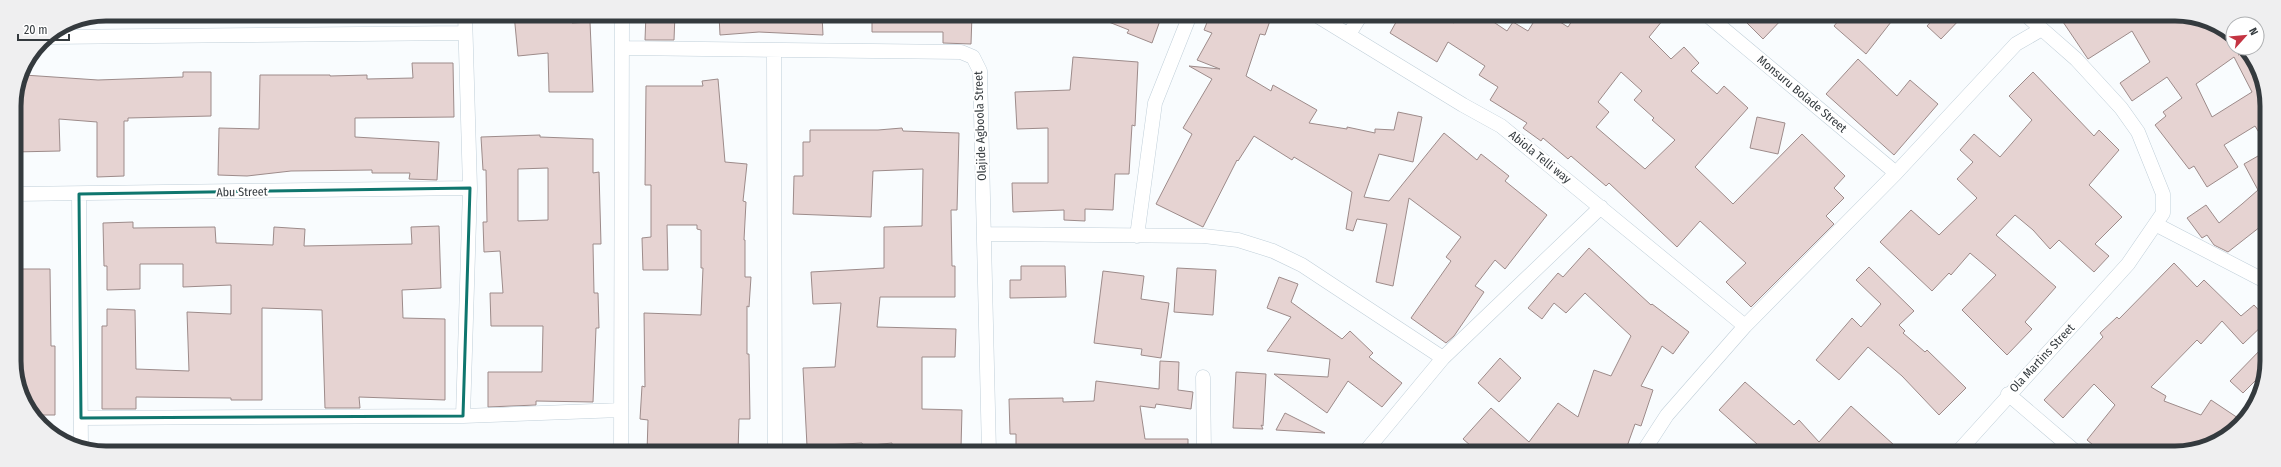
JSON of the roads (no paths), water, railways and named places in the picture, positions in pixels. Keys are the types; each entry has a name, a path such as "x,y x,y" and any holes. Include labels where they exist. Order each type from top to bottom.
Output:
{"street":[{"path":"463,416 470,188 465,21"},
{"path":"621,446 622,21"},
{"path":"1137,236 1156,103 1188,21"},
{"name":"Abiola Telli way","path":"1326,21 1463,105 1501,126 1745,326"},
{"path":"1349,34 1357,21"},
{"name":"Monsuru Bolade Street","path":"1714,21 1896,173"},
{"name":"Ola Martins Street","path":"1963,446 2008,394 2128,264 2157,225 2163,213 2163,194 2138,132 2121,108 2081,64 2033,21"},
{"path":"1647,446 1668,416 1745,326 1896,173 2016,44 2042,29"},
{"path":"58,36 465,33"},
{"name":"Olajide Agboola Street","path":"623,48 961,52 973,56 980,71 988,446"},
{"path":"774,50 775,446"},
{"name":"Abu Street","path":"21,194 470,188"},
{"path":"79,194 80,441"},
{"path":"1370,446 1443,358 1601,207"},
{"path":"2157,225 2260,278"},
{"path":"984,234 1204,236 1238,240 1273,251 1302,265 1443,358"},
{"path":"1203,377 1204,446"},
{"path":"2008,394 2069,446"},
{"path":"81,418 463,416 621,410"}]}
